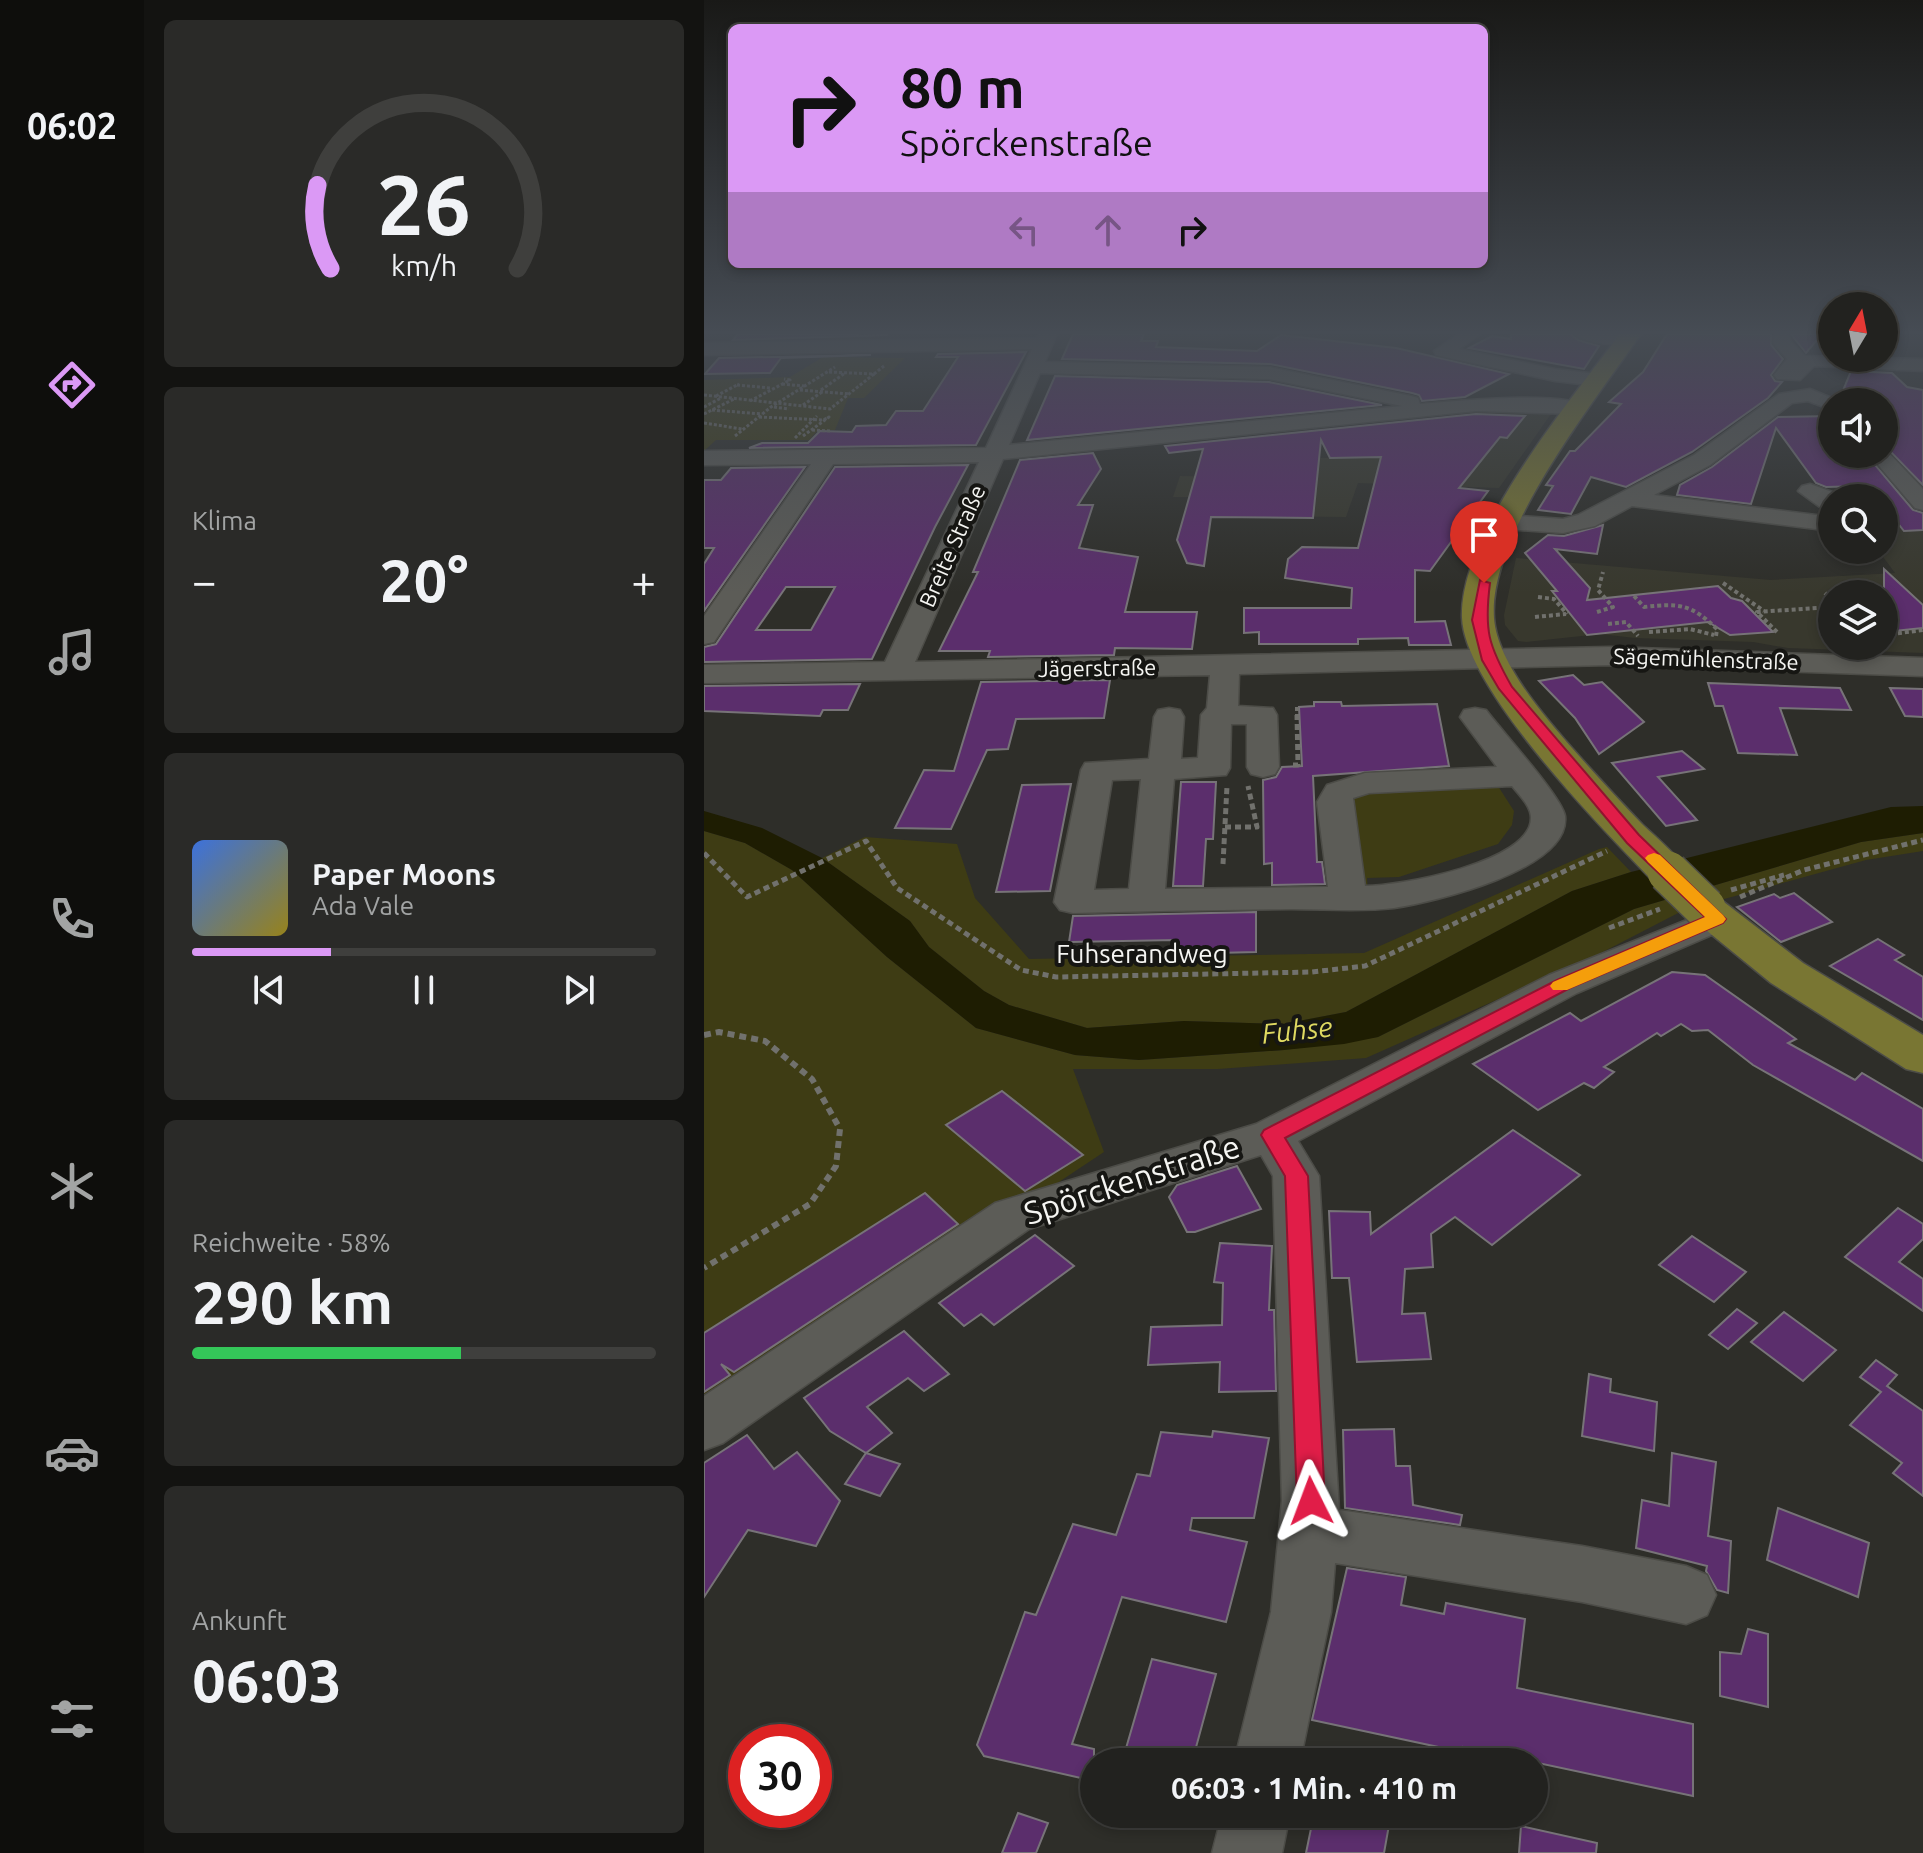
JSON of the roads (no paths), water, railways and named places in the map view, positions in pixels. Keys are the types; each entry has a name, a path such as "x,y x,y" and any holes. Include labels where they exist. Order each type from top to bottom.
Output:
{"main road":[{"path":"1569,420 1505,522 1484,583 1478,620 1489,660 1506,689 1642,848 1711,914 1787,973 1923,1057"}],"street":[{"name":"Breite Straße","path":"896,671 1009,420"},
{"path":"704,458 994,454 1331,420"},
{"path":"1505,522 1563,526 1586,521 1702,460 1756,420"},
{"path":"704,636 826,458"},
{"path":"1892,468 1923,503"},
{"path":"1677,505 1690,484 1678,473"},
{"path":"1810,491 1818,496"},
{"path":"1630,499 1818,522"},
{"name":"Sägemühlenstraße","path":"1489,660 1653,656 1923,667"},
{"name":"Jägerstraße","path":"704,674 1489,660"},
{"path":"1222,715 1225,666"},
{"path":"1254,770 1262,715 1216,715 1214,768 1161,769 1100,756 1073,902 1391,897 1447,885 1516,859 1532,849 1541,838 1548,818 1545,807 1475,717"},
{"path":"1146,900 1169,717"},
{"path":"1348,898 1334,802 1339,792 1365,783 1522,776"},
{"name":"Spörckenstraße","path":"704,1426 1012,1216 1272,1135 1563,984 1711,914"},
{"path":"1270,1748 1301,1612 1311,1501 1296,1176 1272,1135"},
{"path":"1308,1532 1582,1574 1686,1595"},
{"path":"1247,1853 1253,1828"}],"water":[{"name":"Fuhse","path":"1923,806 1923,833 1861,842 1634,909 1378,1037 1284,1050 1139,1060 1075,1055 976,1028 887,957 792,870 745,843 704,831 704,811 762,828 822,858 910,921 929,947 984,991 1009,1005 1087,1028 1184,1021 1283,1024 1346,1012 1572,891 1631,872 1891,807"}]}
